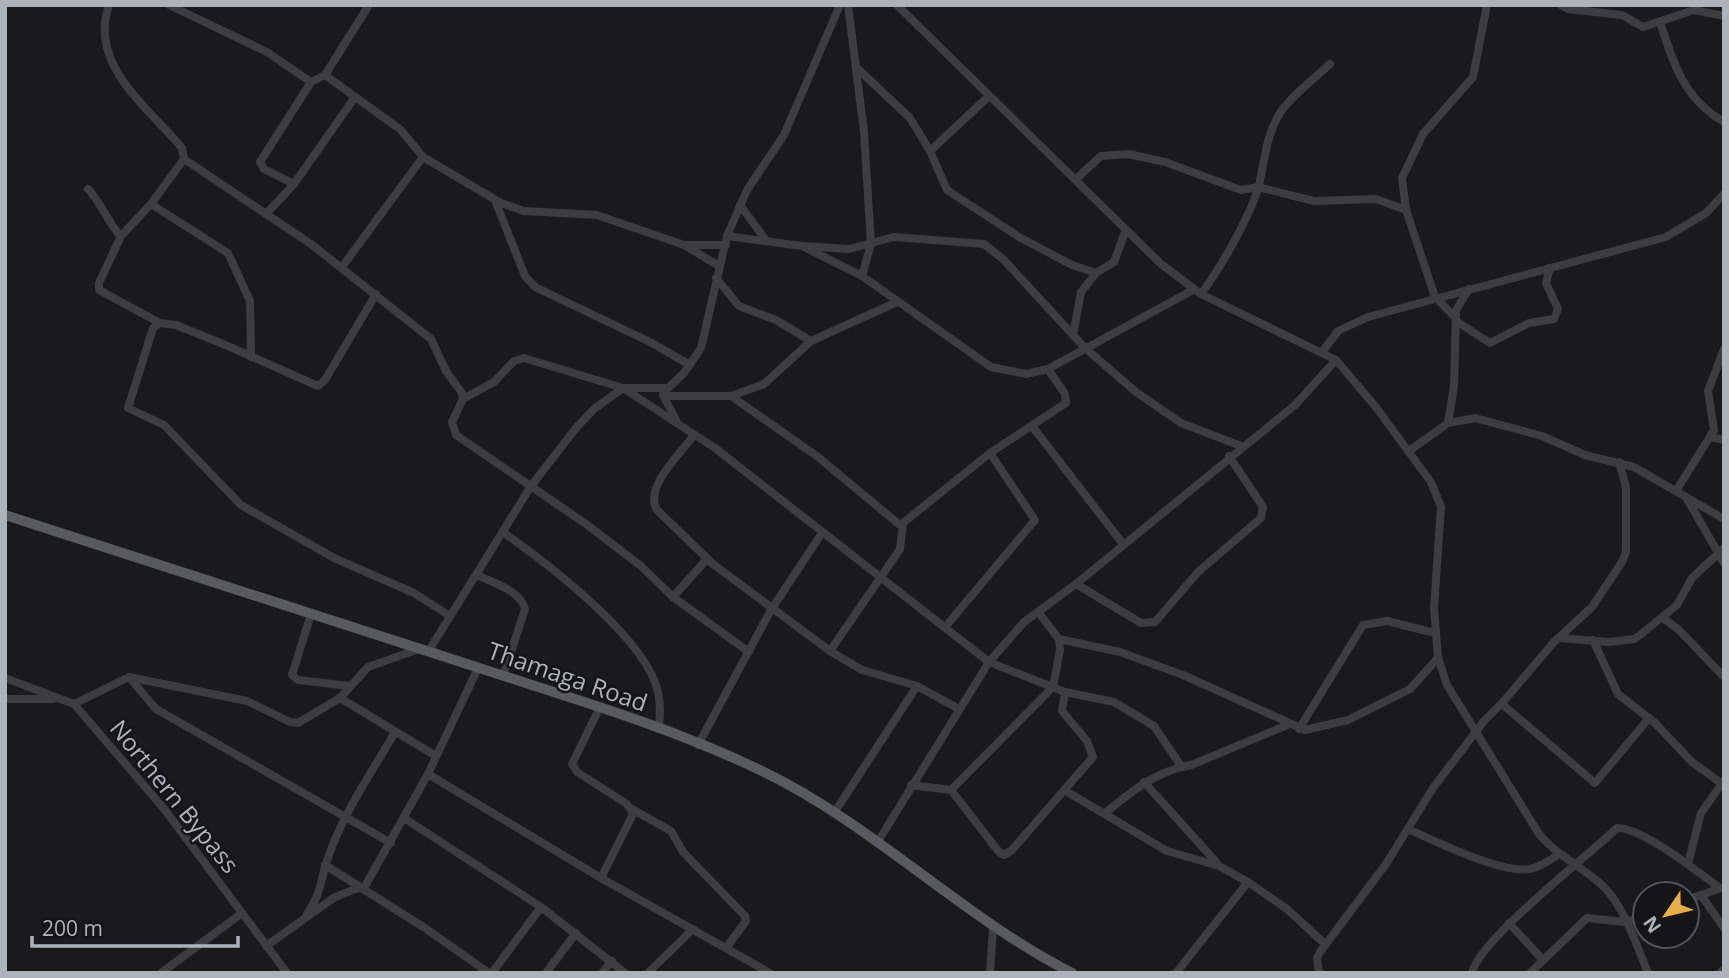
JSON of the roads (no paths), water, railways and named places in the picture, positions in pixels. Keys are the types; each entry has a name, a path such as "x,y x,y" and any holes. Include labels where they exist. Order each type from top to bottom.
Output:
{"main road":[{"name":"Thamaga Road","path":"5,515 600,707 761,771 834,813 938,884 993,929 1054,969 1072,973"}],"street":[{"path":"109,5 102,23 115,70 130,91 182,148 184,159 342,267 431,339 463,399"},
{"path":"169,5 267,52 311,82"},
{"path":"293,184 264,169 260,162 311,82 324,75 369,5"},
{"path":"662,393 690,365 701,348 726,240 740,205 747,190 785,135 840,5"},
{"path":"848,5 858,69 870,244 862,276"},
{"path":"897,5 1076,179 1125,232 1197,292 1245,318 1336,360 1409,451 1436,490 1441,507 1434,594 1435,633 1438,658 1447,685 1532,824 1559,854 1611,895 1648,973"},
{"path":"1487,5 1473,76 1423,134 1404,170 1402,184 1406,210 1435,297 1456,319 1490,343 1529,323 1554,319 1558,309 1546,283 1550,268"},
{"path":"1561,5 1568,9 1622,15 1643,27 1694,10 1724,16"},
{"path":"1660,22 1684,86 1706,111 1724,122"},
{"path":"802,246 862,276 895,303 991,368 1026,374 1048,369 1197,292 1223,263 1258,187 1268,136 1281,112 1330,64"},
{"path":"858,69 910,118 930,151 947,190 1019,237 1072,265 1096,273"},
{"path":"324,75 401,130 423,157 495,200 524,211 597,215 684,245 719,266"},
{"path":"930,151 989,96"},
{"path":"267,214 293,184 355,97"},
{"path":"1076,179 1101,156 1128,154 1165,163 1241,190 1258,187 1314,201 1376,199 1406,210"},
{"path":"342,267 423,157"},
{"path":"184,159 151,204 121,236 99,283 99,290 160,323 176,325 318,386 326,380 376,294"},
{"path":"88,189 103,206 114,230 121,236"},
{"path":"1322,352 1334,335 1351,323 1435,297 1679,232 1706,213 1724,194"},
{"path":"495,200 525,276 535,287 650,342 690,365"},
{"path":"151,204 217,243 228,253 250,301 251,356"},
{"path":"740,205 765,239"},
{"path":"1073,335 1078,299 1096,273 1114,262 1125,232"},
{"path":"684,245 765,239 802,246 849,249 894,237 984,244 1003,259 1085,348 1136,392 1181,423 1241,446"},
{"path":"716,278 739,306 776,320 811,341"},
{"path":"1448,423 1454,386 1458,304 1469,289"},
{"path":"749,652 673,597 641,566 456,435 452,422 463,399 494,382 514,361 524,358 623,388 662,393 731,396 764,384 811,341 895,303"},
{"path":"160,323 153,328 128,408 164,425 241,505 324,552 414,593 450,616"},
{"path":"1676,491 1711,437 1714,424 1708,391 1724,349"},
{"path":"877,843 989,662 1024,622 1076,584 1299,401 1336,360"},
{"path":"901,526 990,453 1066,403 1065,394 1048,369"},
{"path":"623,388 715,448 989,662 1065,692 1110,701 1150,723 1181,766"},
{"path":"5,678 74,704 130,677 247,701 290,722 306,720 340,698 368,667 424,650 477,575 531,486 576,428 594,409 623,388"},
{"path":"662,393 678,423"},
{"path":"731,396 818,457 901,526 903,544 830,651"},
{"path":"1409,451 1448,423 1475,418 1542,436 1584,455 1619,462 1724,519"},
{"path":"1032,425 1123,544"},
{"path":"694,435 654,491 657,510 707,559 771,610 830,651 862,670 917,686 959,709"},
{"path":"1711,437 1724,440"},
{"path":"946,626 1035,520 990,453"},
{"path":"1076,584 1142,623 1155,622 1198,572 1261,518 1263,508 1229,456"},
{"path":"1319,973 1317,958 1325,944 1410,830 1433,788 1475,733 1559,638 1592,607 1625,558 1626,487 1619,462"},
{"path":"1686,497 1724,564"},
{"path":"503,532 576,587 635,650 658,689 661,710 659,729"},
{"path":"698,744 771,610 822,533"},
{"path":"1559,638 1635,639 1681,600 1692,578 1724,548"},
{"path":"673,597 707,559"},
{"path":"477,575 515,594 524,604 525,609 503,676"},
{"path":"951,790 1053,687 1060,650 1059,639 1038,612"},
{"path":"312,614 292,675 298,680 349,686"},
{"path":"1663,618 1679,629 1724,677"},
{"path":"1299,729 1363,625 1387,621 1435,633"},
{"path":"1059,639 1120,652 1183,675 1299,729 1329,727 1380,705 1414,686 1438,658"},
{"path":"1593,640 1614,690 1649,718 1692,762 1723,783 1701,813 1688,864"},
{"path":"266,946 307,914 335,897 362,888 391,843 428,774 478,668"},
{"path":"130,677 156,709 391,843"},
{"path":"834,813 917,686"},
{"path":"911,785 951,790 1004,855 1093,755 1062,711 1065,692"},
{"path":"340,698 394,734 436,756"},
{"path":"5,699 59,699"},
{"name":"Northern Bypass","path":"74,704 151,793 286,973"},
{"path":"1502,704 1595,783 1649,718"},
{"path":"600,707 572,764 577,772 671,831 683,852 745,916 746,921 726,948"},
{"path":"1105,813 1144,782 1290,724"},
{"path":"307,914 321,893 325,865 347,819 394,734"},
{"path":"428,774 601,878 769,973"},
{"path":"1144,782 1219,866"},
{"path":"1064,790 1167,851 1219,866 1248,882 1287,909 1325,944"},
{"path":"601,878 632,818 632,809"},
{"path":"404,818 541,907 625,973"},
{"path":"1474,972 1509,923 1621,828 1688,864 1722,888"},
{"path":"1410,830 1456,851 1519,870 1539,866 1559,854"},
{"path":"325,865 491,973 541,907"},
{"path":"1176,973 1248,882"},
{"path":"1722,888 1702,895 1724,928"},
{"path":"162,973 242,913"},
{"path":"1530,973 1542,958 1587,918 1631,920"},
{"path":"1509,923 1542,958"},
{"path":"648,973 693,929"},
{"path":"990,973 993,929"},
{"path":"545,973 576,933"},
{"path":"602,973 612,961"},
{"path":"1720,973 1724,969"}]}
